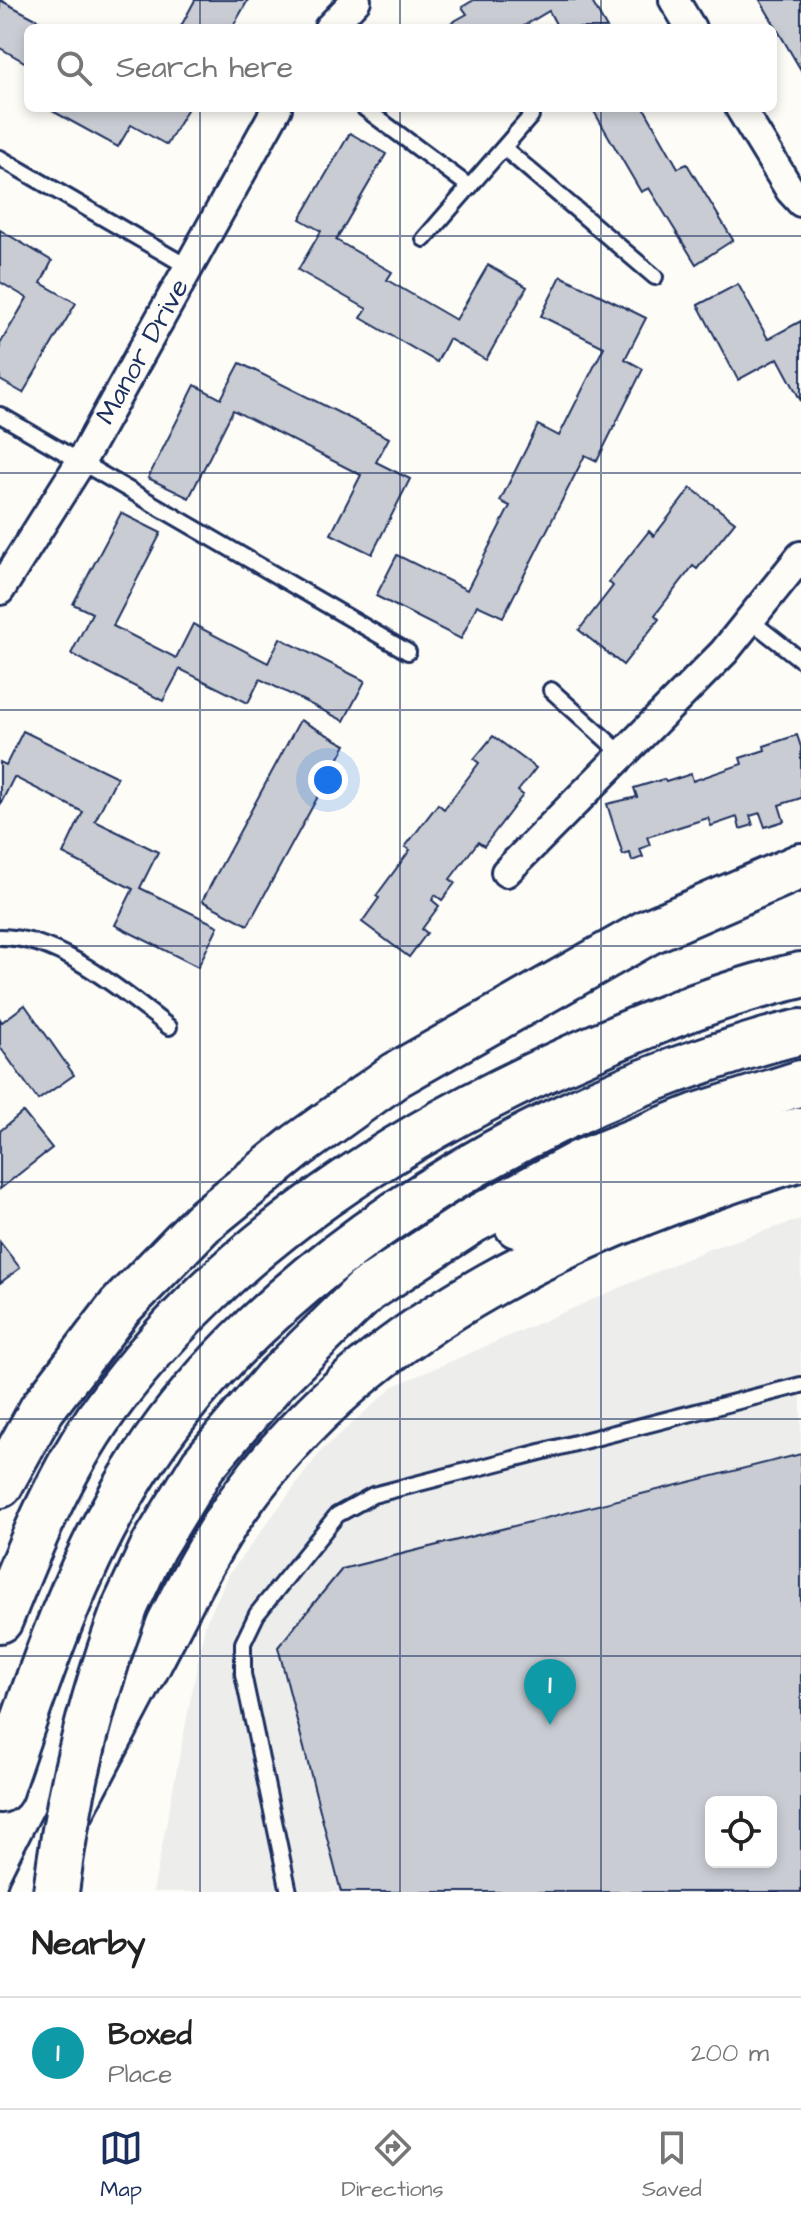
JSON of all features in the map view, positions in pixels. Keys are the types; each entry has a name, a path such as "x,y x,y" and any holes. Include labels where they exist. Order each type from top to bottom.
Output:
{"highway":[{"path":"0,1485 42,1409 120,1307 202,1223 297,1146 396,1075 648,932 801,866"},
{"path":"557,984 801,893"},
{"path":"0,1620 61,1482 104,1411 159,1341 250,1251 364,1169 496,1093 638,1029 742,991 801,975"},
{"path":"0,1790 61,1618 109,1515 145,1455 168,1425 220,1364 259,1325 310,1279 379,1227 501,1150 648,1080 777,1037 801,1032"},
{"path":"56,1892 82,1743 101,1675 126,1605 153,1547 203,1465 247,1410 367,1290 435,1243 580,1163 724,1107 801,1083"},
{"path":"297,1359 422,1274 525,1221 656,1169 739,1144 801,1130"},
{"path":"30,1892 209,1551 257,1480 318,1411 364,1371 440,1315 556,1250 653,1208 801,1158"}],"street":[{"path":"674,0 689,24"},
{"path":"332,24 347,2"},
{"name":"Manor Drive","path":"0,590 80,463 275,112"},
{"path":"742,112 790,190 801,202"},
{"path":"506,872 724,652 801,556"}],"lane":[{"path":"369,112 470,187"},
{"path":"424,239 531,116"},
{"path":"504,148 655,277"},
{"path":"0,158 190,268"},
{"path":"0,415 408,652"},
{"path":"750,620 801,660"},
{"path":"551,690 623,755"},
{"path":"0,937 26,940 53,949 115,985 169,1027"},
{"path":"289,1892 243,1674 242,1654 257,1614 337,1515 373,1495 801,1385"}],"shaded area":[{"path":"801,1219 801,1892 153,1892 205,1625 229,1574 321,1451 394,1386 709,1249"}],"building":[{"path":"0,0 45,24 24,24 24,62 0,48"},
{"path":"195,0 248,0 234,24 182,24"},
{"path":"474,0 591,0 605,24 556,24 549,11 527,24 449,24 467,14 462,7"},
{"path":"760,0 801,0 801,70 777,24 774,24"},
{"path":"54,112 186,112 167,145 131,125 118,147"},
{"path":"594,112 646,112 678,168 687,164 733,240 696,264 649,188 641,192"},
{"path":"350,133 386,154 336,240 392,272 387,280 456,320 488,265 527,287 486,360 449,339 437,362 361,318 367,309 298,270 321,231 300,219"},
{"path":"0,230 52,261 41,283 76,303 23,393 0,380 0,344 27,298 0,282"},
{"path":"561,276 646,318 625,359 643,369 597,461 585,455 503,617 477,605 461,639 376,596 397,555 467,590 510,506 500,501 538,425 559,436 604,347 541,316"},
{"path":"738,284 768,339 801,321 801,401 778,358 738,380 698,305"},
{"path":"240,363 389,438 376,462 410,479 372,554 331,534 361,475 233,410 189,498 148,478 195,385 221,399"},
{"path":"691,488 735,522 697,569 693,566 655,615 659,619 623,665 579,630 613,586 609,582 649,531 654,536"},
{"path":"121,513 161,533 113,626 176,658 193,624 268,663 280,638 365,681 344,721 260,679 248,703 180,669 163,701 71,654 92,613 73,604"},
{"path":"300,720 346,745 248,925 202,901"},
{"path":"23,731 117,777 95,821 158,852 140,888 218,926 198,967 115,925 133,889 63,854 83,812 14,777 0,805 0,762 6,765"},
{"path":"797,735 801,747 801,798 779,805 784,821 765,827 760,813 750,816 753,825 740,829 737,817 711,826 708,818 647,837 650,845 640,849 643,857 632,861 630,853 623,855 607,804 637,797 634,788 664,779 666,782 691,774 693,781 742,764 740,758"},
{"path":"493,736 536,768 518,791 523,795 484,846 478,842 450,879 455,883 442,900 435,895 432,900 439,906 422,929 427,933 409,957 362,922 379,898 376,896 410,850 405,847 438,804 444,809 479,763 474,759"},
{"path":"25,1005 74,1075 38,1100 0,1047 0,1019 2,1022"},
{"path":"23,1112 52,1148 0,1189 0,1131"},
{"path":"0,1242 20,1268 0,1283"},
{"path":"801,1454 801,1892 341,1892 278,1647 342,1569"}],"place":[{"name":"Boxed","path":"550,1725"}]}
